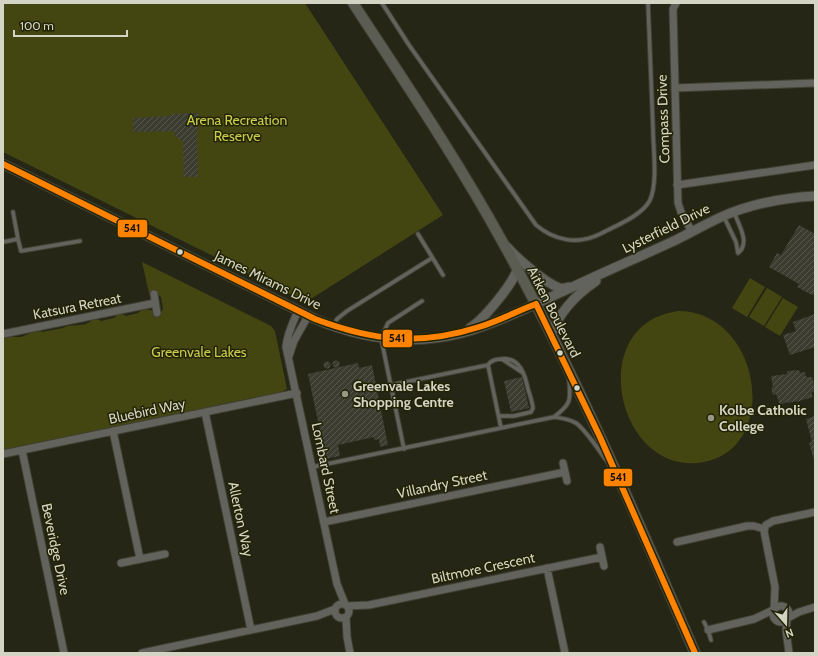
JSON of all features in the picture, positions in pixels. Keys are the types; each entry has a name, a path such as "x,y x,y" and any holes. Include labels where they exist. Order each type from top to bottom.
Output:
{"main road":[{"name":"Aitken Boulevard","path":"353,3 472,188 536,304 617,474 695,653"}],"street":[{"name":"Compass Drive","path":"676,3 673,9 678,203 692,232"},
{"path":"675,88 815,83"},
{"name":"James Mirams Drive","path":"3,164 308,316 362,335 409,340 428,339 462,333 481,327 536,304"},
{"path":"677,185 815,166"},
{"name":"Lysterfield Drive","path":"536,304 734,212 776,200 815,196"},
{"path":"502,241 513,253 554,286 563,289 573,286"},
{"path":"551,335 558,319 587,287 618,267"},
{"path":"462,333 479,321 486,313 511,282 517,270"},
{"path":"154,294 158,313"},
{"name":"Katsura Retreat","path":"3,334 156,303"},
{"name":"Lombard Street","path":"298,311 286,340 286,346 337,584 350,653"},
{"path":"289,356 294,341 308,316"},
{"name":"Bluebird Way","path":"3,454 297,393"},
{"name":"Allerton Way","path":"205,412 251,630"},
{"path":"113,431 140,559"},
{"name":"Beveridge Drive","path":"22,450 64,653"},
{"path":"563,463 567,481"},
{"name":"Villandry Street","path":"324,522 565,472"},
{"path":"787,642 772,615 774,609 775,587 764,529 768,523 815,512"},
{"path":"677,542 747,526 764,529"},
{"path":"600,547 604,566"},
{"path":"121,563 165,554"},
{"name":"Biltmore Crescent","path":"142,653 166,651 251,630 602,557"},
{"path":"547,568 565,653"},
{"path":"775,587 789,613 787,642 789,653"},
{"path":"708,630 754,619 781,605 787,607 813,608"},
{"path":"754,619 776,620 782,622 813,608"}],"lane":[{"path":"382,3 536,225 545,233 566,241 576,241 596,236 624,222 641,210 650,200 654,186 654,158 648,3"},
{"path":"13,212 21,251 80,241"},
{"path":"724,216 736,242 738,253 743,247 744,241 734,212"},
{"path":"418,234 443,275"},
{"path":"3,242 18,239"},
{"path":"333,326 337,319 347,311 432,258"},
{"path":"404,448 381,338 388,323 422,301"},
{"path":"391,385 488,365 492,360 501,359 524,374 532,399 533,408 532,411 514,416 499,416"},
{"path":"488,365 502,428"},
{"path":"554,417 566,408 569,402 569,372"},
{"path":"312,467 554,417 565,419 580,427 617,474"},
{"path":"704,622 711,640"}],"green space":[{"name":"Arena Recreation Reserve","path":"3,3 305,3 443,215 306,302 3,152"},
{"name":"Greenvale Lakes","path":"142,262 271,326 275,331 287,389 281,392 3,450 3,338 8,336 22,337 39,330 42,332 82,325 92,320 97,319 101,321 114,318 117,315 122,314 126,316 138,313 145,309 151,310 155,313 161,312 163,309 161,297 157,294 151,295 149,293"},
{"path":"750,278 765,287 747,317 732,308"},
{"path":"767,288 782,297 764,326 749,317"},
{"path":"783,298 798,307 780,336 765,327"},
{"path":"679,311 707,317 729,334 744,357 752,384 751,412 742,436 724,454 697,463 669,459 646,444 630,421 622,394 622,366 631,340 649,321"}],"building":[{"path":"198,113 198,177 184,177 183,142 174,135 174,131 133,132 133,118"},
{"path":"799,225 815,234 815,294 812,295 797,287 799,284 769,267 777,253 781,255"},
{"path":"815,314 815,347 790,355 783,335 796,331 793,322"},
{"path":"336,361 339,364 336,367 333,364"},
{"path":"327,362 330,365 327,368 324,365"},
{"name":"Greenvale Lakes Shopping Centre","path":"358,363 359,368 372,365 388,445 380,447 379,439 374,440 374,437 338,445 340,456 326,459 308,374"},
{"path":"799,370 800,373 805,372 806,377 812,377 815,386 815,391 811,393 813,397 796,402 787,402 780,405 776,394 773,395 771,388 773,387 771,376 787,374 787,371"},
{"path":"522,377 529,408 511,412 504,381"},
{"path":"815,416 815,463 809,443 812,442 806,419"}],"transit line":[{"name":"541","path":"3,164 315,319 357,332 397,338 416,339 437,337 486,325 536,304"},
{"name":"541","path":"536,304 600,437 695,653"}],"place":[{"name":"Greenvale Lakes Shopping Centre","path":"345,394"},
{"name":"Kolbe Catholic College","path":"711,418"}]}
